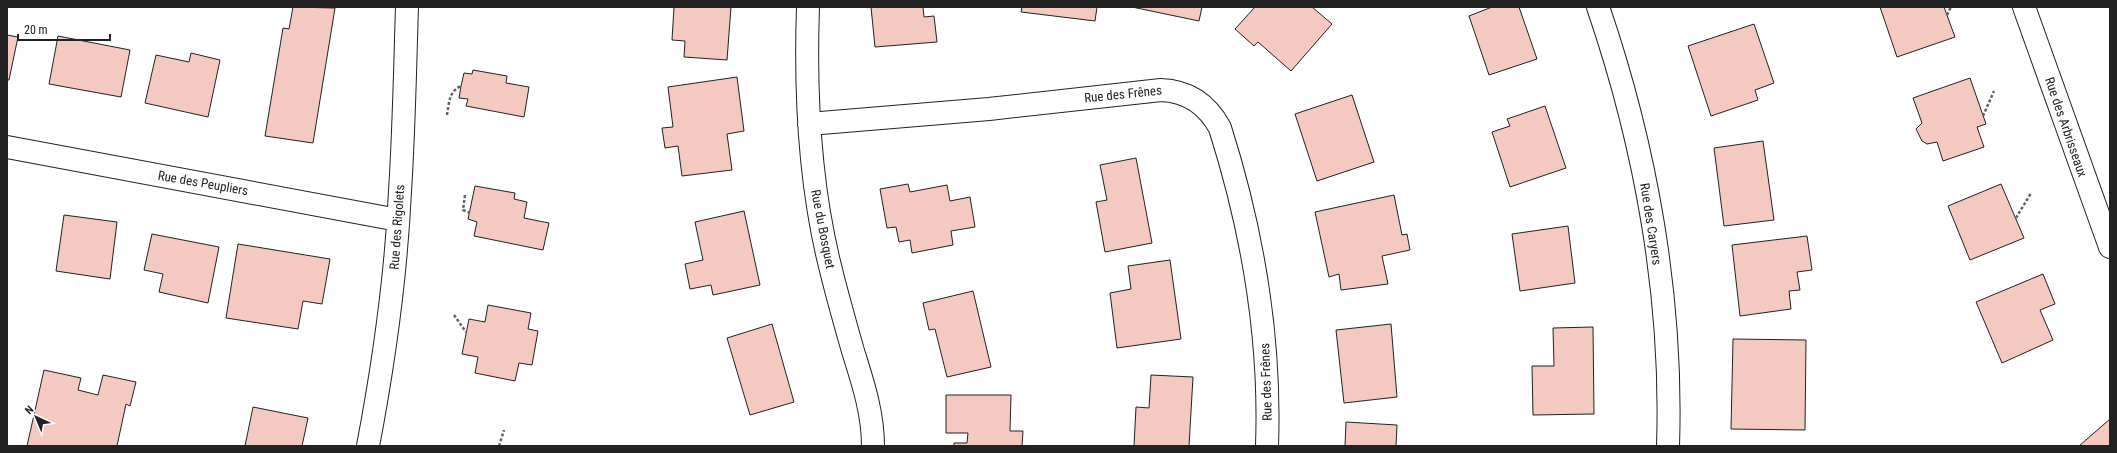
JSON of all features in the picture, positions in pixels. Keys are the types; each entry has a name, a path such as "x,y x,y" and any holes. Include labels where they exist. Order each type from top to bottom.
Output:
{"street":[{"name":"Rue des Rigolets","path":"368,446 383,364 398,220 407,7"},
{"name":"Rue du Bosquet","path":"808,7 809,124 814,183 830,265 867,398 872,421 873,446"},
{"name":"Rue des Caryers","path":"1598,7 1623,85 1651,217 1661,285 1667,354 1668,446"},
{"name":"Rue des Arbrisseaux","path":"2024,7 2110,247"},
{"name":"Rue des Frênes","path":"809,124 981,110 1161,90 1176,90 1190,96 1213,116 1220,128 1244,215 1255,270 1266,350 1267,446"},
{"name":"Rue des Peupliers","path":"7,147 398,220"}],"path":[{"path":"1947,15 1950,7"},
{"path":"447,115 449,99 454,89 461,86"},
{"path":"1983,116 1994,91"},
{"path":"2016,218 2031,193"},
{"path":"465,195 463,210 470,213"},
{"path":"454,315 466,332"},
{"path":"499,446 504,430"}],"building":[{"path":"293,7 335,8 313,143 265,136 283,28 289,29"},
{"path":"674,7 731,7 727,60 684,57 685,41 672,40"},
{"path":"871,7 923,7 924,17 934,16 937,42 875,47"},
{"path":"1022,7 1097,7 1095,21 1021,12"},
{"path":"1132,7 1202,7 1199,21"},
{"path":"1255,7 1312,7 1332,24 1291,71 1258,42 1254,46 1235,29"},
{"path":"1492,7 1519,7 1537,59 1489,75 1469,16"},
{"path":"1880,7 1944,7 1955,37 1897,57"},
{"path":"1754,24 1774,83 1755,90 1758,100 1711,116 1688,46"},
{"path":"7,35 18,37 9,80 7,80"},
{"path":"58,36 130,50 121,97 49,84"},
{"path":"191,53 220,60 208,117 145,103 156,55 189,62"},
{"path":"473,70 507,76 506,83 529,87 524,117 466,106 468,99 459,98 461,86 464,73 472,74"},
{"path":"737,77 744,131 727,134 732,170 682,176 678,146 665,148 662,128 673,127 668,87"},
{"path":"1970,78 1986,124 1977,127 1984,147 1943,161 1937,142 1927,144 1922,141 1916,129 1922,123 1913,98"},
{"path":"1352,95 1374,162 1317,181 1295,114"},
{"path":"1545,106 1566,168 1510,187 1492,132 1510,126 1507,119"},
{"path":"1763,141 1774,220 1724,226 1714,148"},
{"path":"1136,158 1152,243 1105,252 1096,202 1107,200 1100,165"},
{"path":"908,184 910,192 947,185 950,201 970,197 975,227 951,231 953,245 912,253 910,240 899,242 896,227 887,228 880,189"},
{"path":"2001,184 2024,238 1970,260 1948,206"},
{"path":"475,186 515,193 514,199 527,202 524,218 549,223 543,250 474,236 477,222 468,219"},
{"path":"1394,195 1402,235 1407,234 1410,250 1382,256 1388,284 1341,290 1339,274 1329,277 1315,212"},
{"path":"744,211 760,285 713,295 711,285 690,289 685,264 703,260 695,222"},
{"path":"64,215 117,222 110,279 56,271"},
{"path":"1568,226 1575,283 1520,291 1512,234"},
{"path":"152,234 219,247 208,303 159,292 163,274 144,270"},
{"path":"1807,236 1812,270 1797,272 1800,290 1789,291 1791,309 1740,316 1732,245"},
{"path":"238,244 330,259 322,304 303,301 298,329 226,318"},
{"path":"1170,260 1181,339 1117,348 1110,293 1131,289 1128,266"},
{"path":"2043,274 2055,304 2040,310 2053,340 2002,363 1976,302"},
{"path":"973,291 991,367 947,377 935,329 929,330 923,303"},
{"path":"488,305 531,313 528,329 538,331 532,365 519,363 515,381 475,373 478,357 462,354 469,319 485,322"},
{"path":"772,324 794,402 750,415 727,338"},
{"path":"1391,324 1397,397 1344,403 1336,330"},
{"path":"1593,327 1594,414 1533,415 1532,366 1554,366 1553,328"},
{"path":"1733,339 1806,340 1805,430 1731,429"},
{"path":"44,370 81,378 78,390 98,395 103,375 136,382 130,406 126,404 117,446 27,446"},
{"path":"1151,375 1193,377 1189,446 1134,446 1136,407 1149,408"},
{"path":"946,395 1011,395 1010,431 1023,431 1022,446 954,446 954,443 967,443 968,433 946,433"},
{"path":"253,407 308,418 302,446 245,446"},
{"path":"2110,419 2110,446 2079,446"},
{"path":"1346,422 1397,425 1396,446 1345,446"}]}
